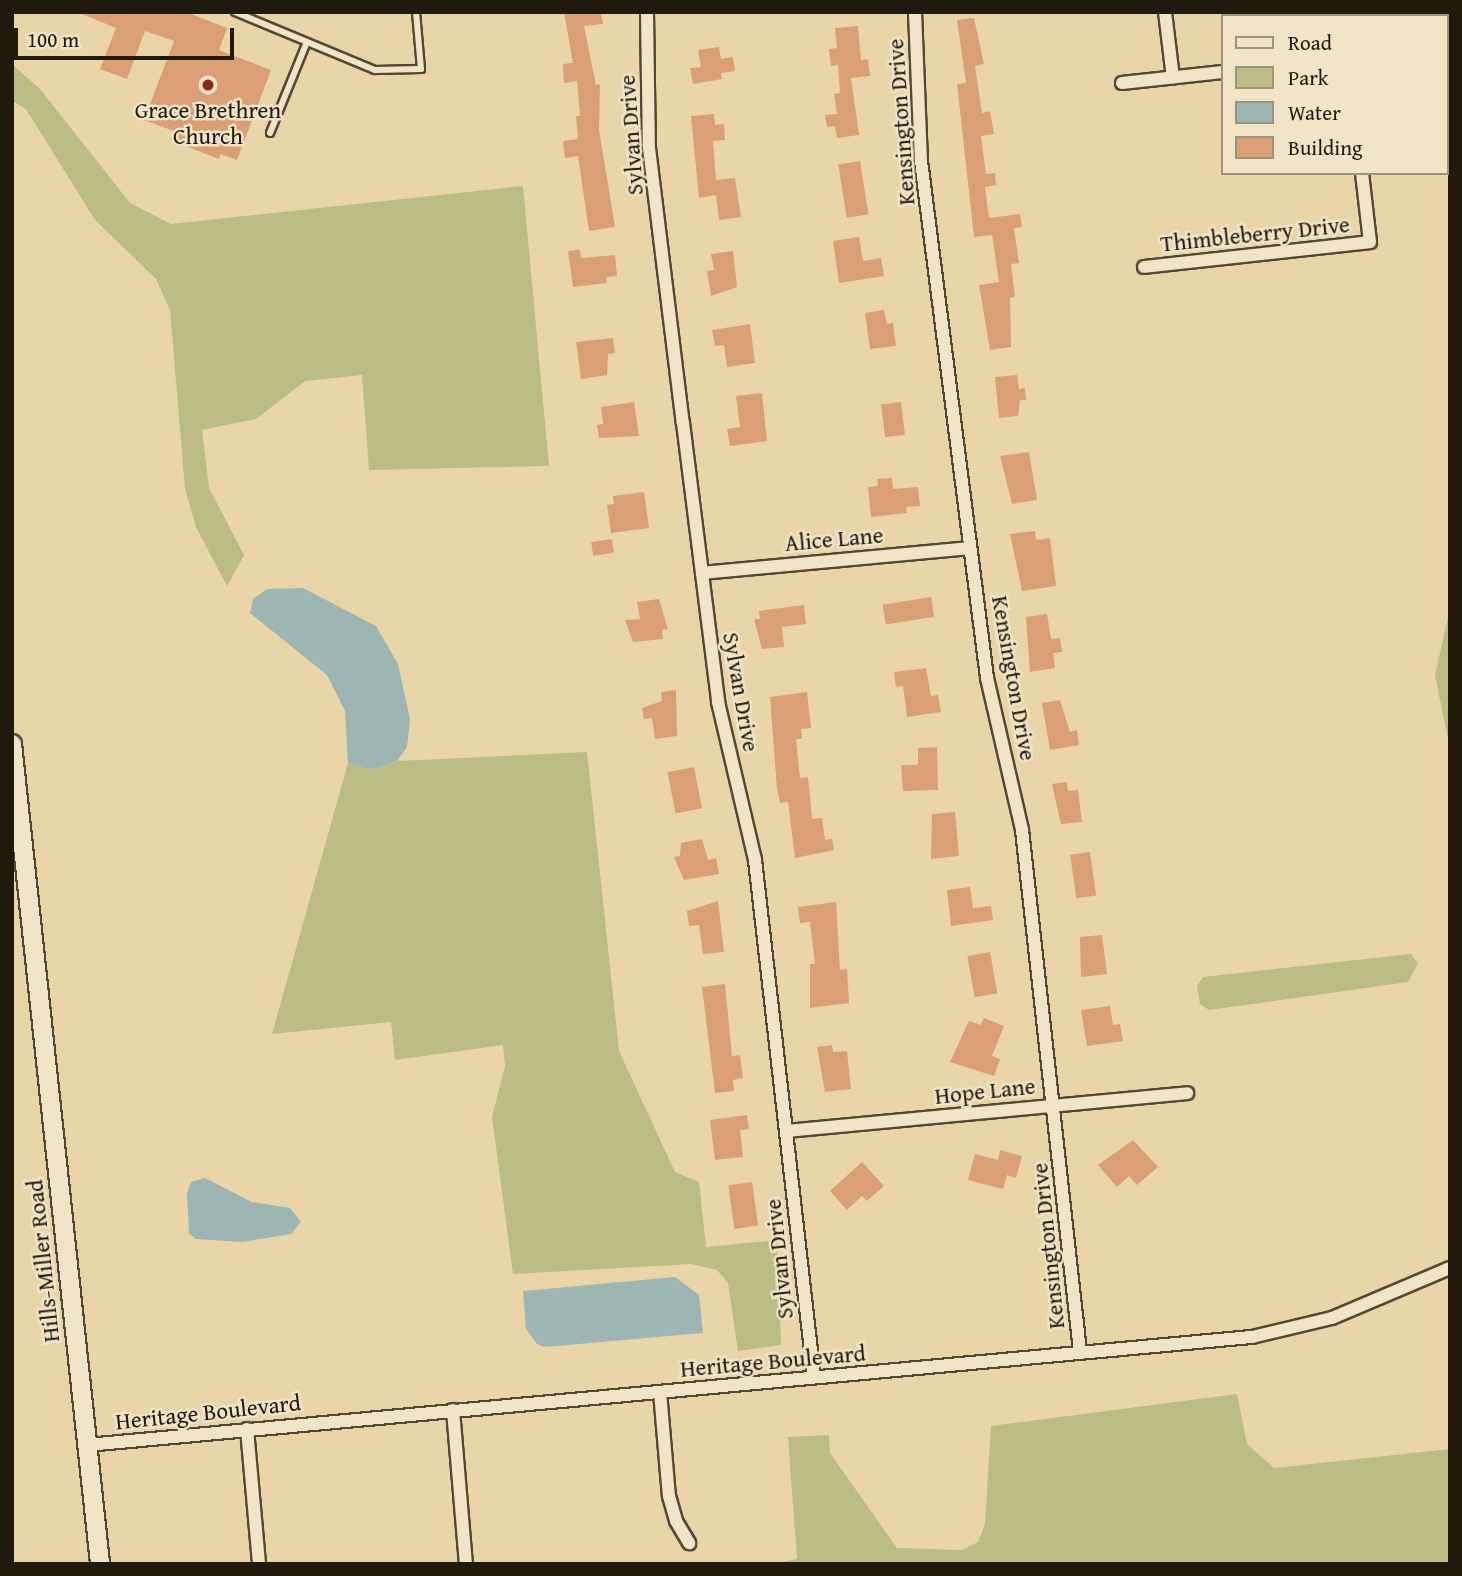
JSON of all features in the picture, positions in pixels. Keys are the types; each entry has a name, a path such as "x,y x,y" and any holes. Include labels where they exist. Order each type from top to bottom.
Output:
{"street":[{"name":"Sylvan Drive","path":"647,12 649,148 718,702 755,860 814,1377"},
{"name":"Kensington Drive","path":"915,12 918,129 987,678 1022,830 1080,1352"},
{"path":"1165,12 1173,78"},
{"path":"1122,83 1220,72"},
{"name":"Thimbleberry Drive","path":"1144,267 1370,242 1362,175"},
{"name":"Alice Lane","path":"702,573 970,548"},
{"name":"Hills-Miller Road","path":"12,744 100,1564"},
{"name":"Hope Lane","path":"787,1132 1187,1093"},
{"name":"Heritage Boulevard","path":"88,1445 1252,1337 1332,1318 1450,1268"},
{"path":"660,1392 669,1496 676,1521 690,1543"},
{"path":"453,1410 466,1564"},
{"path":"247,1429 259,1564"}],"lane":[{"path":"235,12 375,70 421,69 416,12"},
{"path":"270,133 307,42"}],"green space":[{"path":"12,64 40,89 130,203 171,224 523,186 549,466 369,470 362,375 305,381 256,419 202,430 209,488 244,555 227,586 196,527 185,489 170,310 156,279 95,220 26,109 12,101"},
{"path":"1450,608 1450,749 1435,675"},
{"path":"587,752 619,1051 675,1172 699,1182 706,1247 777,1240 781,1345 738,1351 728,1283 717,1270 691,1264 513,1274 492,1117 505,1066 503,1045 395,1060 391,1022 272,1034 348,763 371,770 397,761"},
{"path":"1411,954 1418,963 1408,982 1209,1010 1200,1004 1197,986 1203,977"},
{"path":"1237,1394 1247,1444 1274,1468 1450,1449 1450,1564 772,1564 797,1559 788,1437 829,1435 830,1453 897,1548 962,1550 978,1542 985,1524 991,1426"}],"water":[{"path":"303,588 376,626 398,664 410,719 407,747 397,761 371,770 348,763 345,711 327,675 250,613 253,599 267,589"},
{"path":"205,1178 252,1202 290,1208 301,1222 291,1234 242,1242 196,1239 189,1233 187,1194 191,1182"},
{"path":"675,1277 699,1295 703,1333 545,1347 537,1344 526,1329 523,1291"}],"building":[{"path":"77,12 186,12 227,28 219,50 271,70 237,160 220,154 219,159 170,140 174,131 144,120 174,41 145,31 127,79 100,69 116,28"},
{"path":"564,12 601,12 603,24 584,26 596,85 600,84 599,130 615,227 589,231 578,156 565,158 563,141 578,139 576,116 580,116 577,81 564,83 563,64 573,63"},
{"path":"974,18 984,64 975,66 982,113 990,111 994,134 981,136 986,174 995,173 996,185 985,187 989,218 1020,214 1022,227 1014,228 1019,263 1011,264 1015,297 1010,298 1011,347 990,350 979,285 999,282 992,235 974,237 957,84 966,83 957,20"},
{"path":"858,26 861,60 868,59 870,76 851,78 859,135 837,138 835,126 827,127 825,115 837,114 834,94 840,93 838,65 831,66 829,49 837,48 835,28"},
{"path":"719,47 721,59 733,57 735,71 721,73 722,79 693,84 690,68 701,67 698,50"},
{"path":"714,114 715,125 724,124 725,140 713,141 716,180 735,178 741,217 719,220 716,195 699,198 691,116"},
{"path":"860,161 868,214 847,218 838,164"},
{"path":"859,237 863,261 881,258 884,276 839,283 833,241"},
{"path":"580,250 581,258 615,255 617,276 606,277 607,283 573,287 568,251"},
{"path":"733,251 737,287 711,296 707,271 714,270 711,254"},
{"path":"884,310 887,324 893,323 896,346 870,349 865,313"},
{"path":"750,324 755,363 727,367 724,345 715,346 712,330"},
{"path":"613,338 615,353 608,354 607,375 581,379 576,342"},
{"path":"1017,375 1019,389 1025,388 1026,400 1020,400 1018,416 999,418 995,377"},
{"path":"762,393 767,441 730,446 727,429 740,427 736,396"},
{"path":"634,402 639,436 599,438 597,425 603,424 601,407"},
{"path":"901,402 905,435 885,437 881,404"},
{"path":"1029,452 1037,500 1012,504 1000,456"},
{"path":"892,478 893,489 918,487 920,506 906,507 907,513 871,517 868,487 878,486 877,479"},
{"path":"644,492 649,528 611,533 607,505 614,504 613,496"},
{"path":"1035,531 1036,540 1050,538 1056,586 1022,591 1010,534"},
{"path":"612,539 614,553 593,556 591,542"},
{"path":"931,597 934,617 886,624 883,605"},
{"path":"659,599 668,629 662,630 663,639 633,642 625,620 640,619 637,602"},
{"path":"804,605 806,624 782,627 784,647 762,649 754,619 760,619 759,611"},
{"path":"1047,614 1051,639 1060,638 1062,652 1053,653 1055,668 1030,672 1026,617"},
{"path":"926,668 931,696 938,695 941,712 907,717 903,686 896,687 894,672"},
{"path":"676,690 677,736 655,739 652,718 644,719 642,708 662,701 661,692"},
{"path":"807,692 811,728 801,729 802,739 796,739 800,778 808,777 812,819 822,818 825,840 832,839 834,850 795,858 788,802 780,803 777,789 770,697"},
{"path":"1060,700 1070,732 1077,730 1079,745 1050,750 1042,703"},
{"path":"937,747 938,790 903,791 901,765 918,765 918,748"},
{"path":"694,767 702,808 676,813 667,772"},
{"path":"1067,782 1068,791 1078,790 1082,822 1061,824 1052,784"},
{"path":"955,812 959,856 931,859 932,814"},
{"path":"702,839 708,860 716,858 719,874 684,880 674,857 680,856 681,843"},
{"path":"1090,852 1096,896 1076,898 1070,855"},
{"path":"970,887 973,908 991,906 993,920 951,926 947,890"},
{"path":"718,901 724,952 703,954 699,925 689,926 687,911"},
{"path":"836,902 840,970 847,969 849,1003 810,1008 810,964 815,964 810,922 800,923 798,907"},
{"path":"1102,935 1107,974 1081,977 1080,937"},
{"path":"990,952 997,993 975,997 967,956"},
{"path":"725,984 732,1056 740,1055 743,1078 733,1080 734,1091 715,1093 702,987"},
{"path":"1110,1006 1113,1025 1120,1024 1123,1041 1087,1046 1081,1010"},
{"path":"984,1018 1004,1026 992,1056 1000,1059 994,1076 950,1062 969,1021 981,1025"},
{"path":"832,1045 833,1052 847,1051 851,1089 825,1092 817,1047"},
{"path":"747,1115 749,1129 740,1130 743,1157 715,1160 710,1120"},
{"path":"1133,1140 1158,1167 1137,1185 1129,1176 1117,1187 1098,1165"},
{"path":"1000,1150 1022,1156 1016,1178 1007,1175 1003,1189 968,1180 975,1154 998,1160"},
{"path":"862,1162 884,1186 867,1201 862,1196 847,1210 830,1191"},
{"path":"752,1182 758,1226 734,1229 728,1185"}],"place":[{"name":"Grace Brethren Church","path":"208,85"}]}
